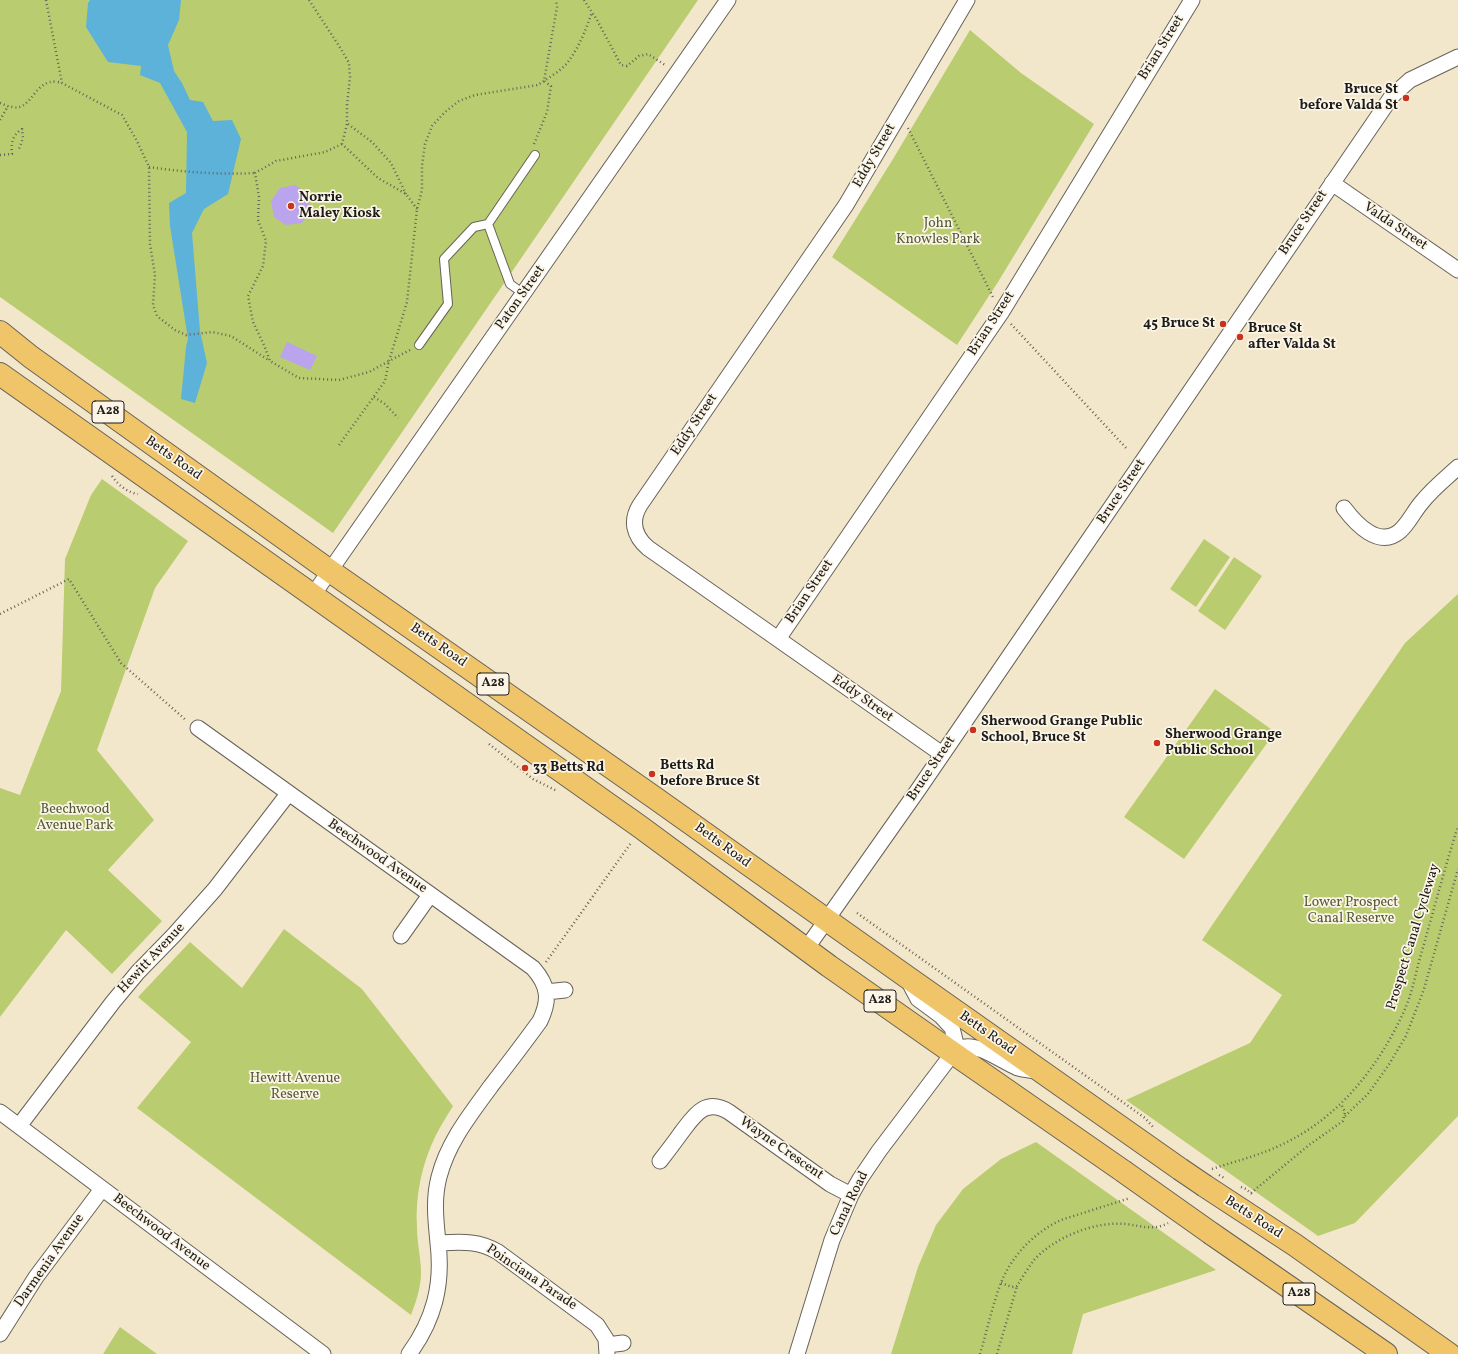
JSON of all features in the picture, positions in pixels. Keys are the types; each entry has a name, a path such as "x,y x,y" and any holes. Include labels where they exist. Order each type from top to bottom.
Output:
{"highway":[{"name":"Betts Road","path":"0,332 31,357 330,571 649,793 1040,1072 1205,1186 1295,1245 1449,1354"},
{"name":"A28","path":"0,374 199,513 639,826 806,949 953,1053 1386,1354"}],"street":[{"name":"Paton Street","path":"313,595 728,0"},
{"name":"Eddy Street","path":"942,754 642,543 635,530 635,516 640,505 846,205 967,0"},
{"name":"Brian Street","path":"778,639 1001,313 1192,0"},
{"name":"Bruce Street","path":"806,949 918,790 1392,96 1410,80 1458,57"},
{"name":"Valda Street","path":"1332,183 1458,270"},
{"path":"1344,508 1358,525 1373,535 1383,538 1390,537 1401,531 1426,497 1458,467"},
{"name":"Beechwood Avenue","path":"198,728 288,794 533,968 542,979 546,992"},
{"name":"Hewitt Avenue","path":"19,1126 113,1002 138,972 183,926 215,889 288,794"},
{"path":"400,936 430,895"},
{"path":"907,977 918,999 941,1016 952,1028 955,1040 953,1053"},
{"path":"409,1354 423,1333 433,1310 439,1284 435,1203 439,1178 448,1152 463,1123 540,1021 546,1005 546,992 565,990"},
{"path":"953,1053 960,1048 971,1048 988,1053 1020,1069 1040,1072"},
{"name":"Canal Road","path":"797,1354 832,1240 851,1195 875,1156 953,1053"},
{"name":"Wayne Crescent","path":"660,1161 694,1116 703,1109 709,1101 725,1109 830,1184 851,1195"},
{"name":"Beechwood Avenue","path":"0,1112 323,1354"},
{"name":"Darmenia Avenue","path":"0,1334 36,1277 102,1188"},
{"name":"Poinciana Parade","path":"438,1243 473,1242 498,1252 594,1322 603,1333 607,1349 623,1342"}],"lane":[{"path":"419,345 448,304 444,259 474,226 488,224 535,155"},
{"path":"488,224 510,284 524,294"}],"path":[{"path":"46,0 62,83"},
{"path":"309,0 349,63 350,77 346,105 347,124 342,144"},
{"path":"544,81 557,7 556,0"},
{"path":"584,0 621,65 627,66 639,56 648,54 678,73"},
{"path":"339,445 385,381 389,361 407,302 417,209 422,190 422,166 425,144 432,126 444,112 459,102 475,96 538,85 544,81 567,63 584,37 592,12"},
{"path":"535,155 533,143 547,112 551,86 544,81"},
{"path":"0,103 12,108 22,107 30,99 37,88 50,82 62,83 122,115 137,141 149,167 150,244 155,275 153,305 157,316 175,330 186,335 212,332 231,336 299,378 339,380 369,372 419,345"},
{"path":"0,120 8,106"},
{"path":"897,119 908,127 1001,313 1128,450"},
{"path":"347,124 372,142 391,163 406,194 417,209"},
{"path":"0,155 12,154 13,138 22,129 23,138 19,149"},
{"path":"149,167 186,172 233,174 255,173 276,161 325,152 342,144"},
{"path":"342,144 378,178 406,194"},
{"path":"255,173 259,197 258,220 266,241 263,266 248,296 253,322 264,344 270,361"},
{"path":"374,397 385,404 398,418"},
{"path":"0,614 69,579 121,663 179,715 198,728"},
{"name":"Prospect Canal Cycleway","path":"1233,1162 1258,1155 1284,1144 1314,1125 1341,1104 1381,1055 1406,1008 1458,826"},
{"path":"538,974 632,842"},
{"path":"1251,1193 1309,1145 1343,1120 1345,1116 1368,1094 1388,1066 1406,1036 1424,989 1458,869"},
{"path":"856,913 1145,1118 1156,1130"},
{"path":"1341,1104 1345,1112 1345,1116"},
{"path":"980,1354 1001,1283 1024,1246 1051,1225 1061,1220 1109,1205"},
{"path":"997,1354 1017,1286 1034,1260 1059,1241 1077,1232 1102,1225 1126,1224 1152,1228 1171,1222"},
{"path":"1001,1283 1012,1287 1017,1286"}],"green space":[{"path":"0,0 698,0 333,533 0,297"},
{"name":"John Knowles Park","path":"970,30 1021,73 1094,124 998,282 957,345 832,257 893,159"},
{"name":"Beechwood Avenue Park","path":"102,479 188,541 155,588 97,750 154,820 108,870 162,921 112,974 66,930 0,1017 0,788 20,795 61,691 65,559 91,495"},
{"path":"1204,539 1230,557 1196,607 1170,589"},
{"path":"1234,557 1262,576 1225,630 1198,611"},
{"name":"Lower Prospect Canal Reserve","path":"1458,594 1458,1116 1355,1223 1318,1236 1126,1100 1250,1043 1282,995 1202,940 1405,643"},
{"path":"1215,689 1275,732 1184,859 1124,817"},
{"name":"Hewitt Avenue Reserve","path":"284,929 362,989 453,1106 431,1146 420,1180 417,1215 421,1278 418,1294 411,1315 137,1108 191,1042 138,997 190,942 242,988"},
{"path":"1036,1142 1216,1270 1083,1314 1072,1354 891,1354 918,1267 936,1225 963,1189 1001,1159"},
{"path":"120,1327 157,1354 103,1354"}],"water":[{"path":"90,0 181,0 179,20 168,45 174,71 182,83 190,100 203,102 213,121 232,120 241,139 228,194 204,209 192,233 200,331 207,363 195,403 181,399 188,339 170,226 169,203 186,193 187,132 160,83 140,75 141,66 108,62 86,27 88,3"}],"building":[{"name":"Norrie Maley Kiosk","path":"295,185 308,194 311,210 302,223 286,225 274,217 271,201 280,188"},
{"path":"287,342 317,356 310,370 280,357"}],"place":[{"name":"Bruce St before Valda St","path":"1406,98"},
{"name":"Norrie Maley Kiosk","path":"291,206"},
{"name":"45 Bruce St","path":"1223,324"},
{"name":"Bruce St after Valda St","path":"1240,337"},
{"name":"Sherwood Grange Public School, Bruce St","path":"973,730"},
{"name":"Sherwood Grange Public School","path":"1157,743"},
{"name":"33 Betts Rd","path":"525,768"},
{"name":"Betts Rd before Bruce St","path":"652,774"}]}
